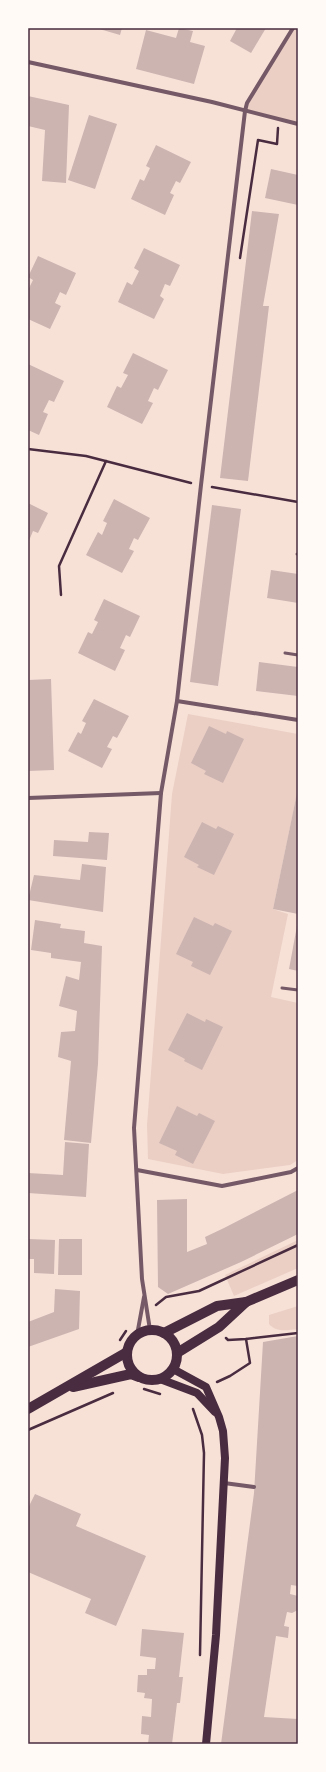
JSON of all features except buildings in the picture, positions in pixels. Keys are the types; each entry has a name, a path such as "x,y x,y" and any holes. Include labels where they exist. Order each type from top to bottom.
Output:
{"main road":[{"path":"164,1333 217,1306 246,1302 298,1280"},
{"path":"177,1354 219,1327 246,1302"},
{"path":"142,1379 133,1373 128,1363 126,1352 130,1342 137,1335 150,1330 164,1333 173,1342 177,1354 173,1369 160,1380"},
{"path":"28,1409 126,1352"},
{"path":"173,1369 206,1387 219,1417 223,1431 225,1458 216,1635 206,1744"},
{"path":"61,1390 131,1374 151,1381 160,1380 197,1393 219,1417"}],"street":[{"path":"150,1330 144,1294 134,1128 161,793 177,701 200,486 245,111 247,103 293,28"},
{"path":"28,62 298,124"},
{"path":"177,701 298,720"},
{"path":"28,798 161,793"},
{"path":"137,1170 222,1186 291,1172 298,1168"},
{"path":"137,1335 144,1294"},
{"path":"224,1483 254,1487"}],"lane":[{"path":"286,653 298,655"},
{"path":"282,988 298,990"}],"path":[{"path":"28,449 86,456 200,486 298,502"},
{"path":"60,595 59,566 106,461"},
{"path":"148,1312 166,1297 199,1291 298,1245"},
{"path":"118,1342 127,1330"},
{"path":"246,1340 298,1333"},
{"path":"28,1430 116,1392"},
{"path":"192,1407 202,1435 204,1453 203,1579 200,1659"}],"shaded area":[{"path":"293,28 298,28 298,124 245,111 247,103"},
{"path":"188,714 298,734 298,789 273,909 288,914 271,997 298,1003 298,1160 290,1165 223,1174 148,1159 147,1125 172,794"},
{"path":"298,1240 298,1268 234,1296 225,1275"},
{"path":"298,1306 298,1329 279,1330 275,1329 269,1324 269,1315"}]}
